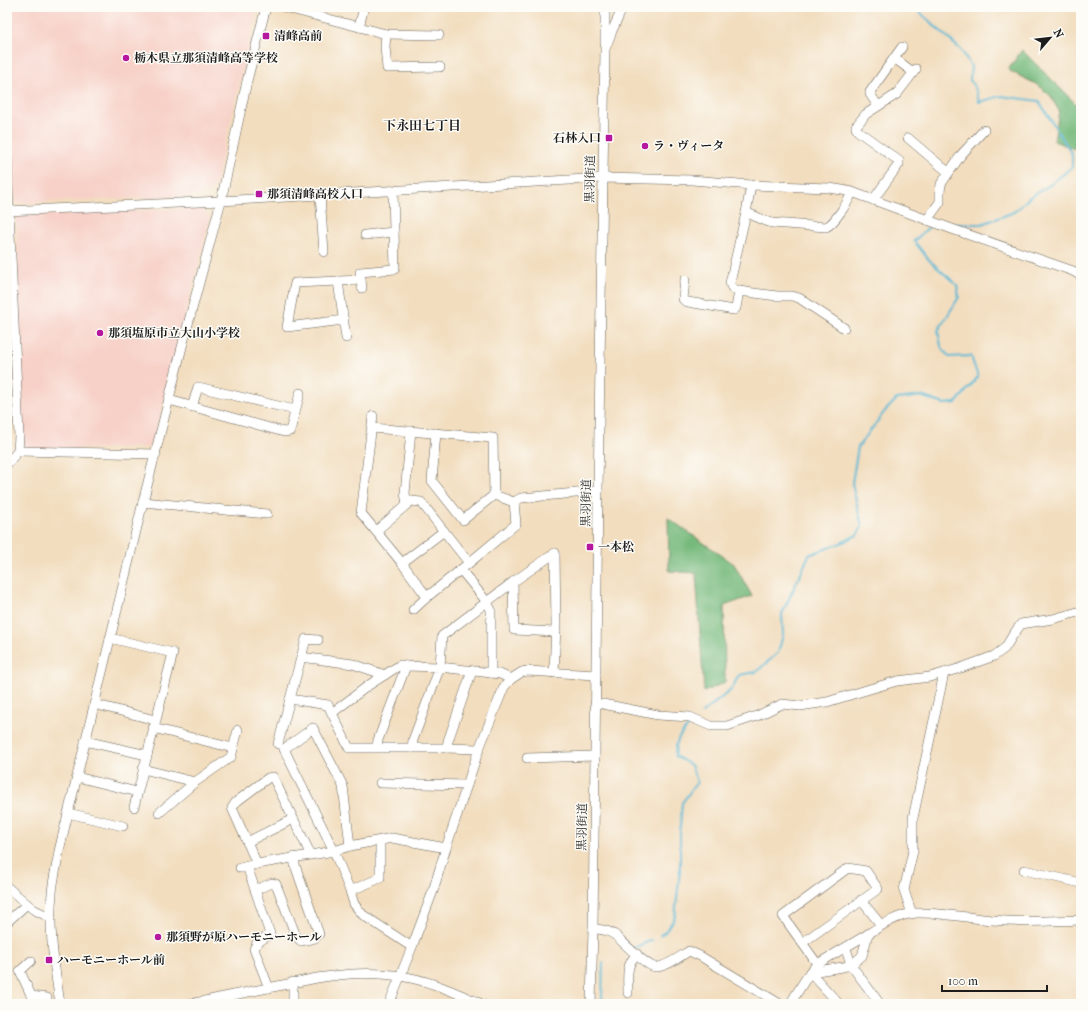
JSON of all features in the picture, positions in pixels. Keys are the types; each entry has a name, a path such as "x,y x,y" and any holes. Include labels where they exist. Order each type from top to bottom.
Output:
{"street":[{"path":"60,1004 53,956 51,918 52,894 59,851 143,502 220,201 247,81 266,7"},
{"path":"283,7 310,11 359,28 386,34 439,36"},
{"path":"359,28 364,7"},
{"path":"605,7 605,49"},
{"name":"黒羽街道","path":"591,1004 605,49 623,7"},
{"path":"386,34 385,48 387,68 440,67"},
{"path":"878,106 870,92 902,48"},
{"path":"873,200 899,164 899,161 856,128 858,123 866,114 897,94 914,70 894,58"},
{"path":"927,220 940,202 941,184 948,172 960,155 984,130"},
{"path":"908,138 948,172"},
{"path":"7,155 8,211 19,436 18,451 7,464"},
{"path":"8,211 220,201 602,178 692,180 751,185 829,188 852,192 1073,271 1081,276"},
{"path":"751,185 730,283 733,289 799,298 844,328"},
{"path":"344,320 287,327 295,284 338,281 361,284 360,272 395,269 393,191"},
{"path":"746,213 772,223 826,227 831,225 849,200 852,192"},
{"path":"320,195 324,252"},
{"path":"365,235 394,232"},
{"path":"685,280 683,299 688,302 734,310 736,308 739,291"},
{"path":"338,281 346,338"},
{"path":"192,407 198,387 295,410"},
{"path":"169,400 284,432 290,430 300,393"},
{"path":"372,416 372,428 361,513 427,596"},
{"path":"372,428 494,438 494,495"},
{"path":"407,504 405,493 411,431"},
{"path":"436,433 432,481 463,520 494,495"},
{"path":"18,451 156,454"},
{"path":"494,495 514,502 521,498 598,491"},
{"path":"376,531 411,501 421,502 469,563"},
{"path":"143,502 267,514"},
{"path":"413,610 427,596 516,524 514,502"},
{"path":"402,563 444,531"},
{"path":"412,748 413,740 440,667 442,636 513,582 555,553 556,632 554,673"},
{"path":"460,570 487,602 491,610 491,673"},
{"path":"513,582 514,630 556,632"},
{"path":"595,704 603,704 658,715 690,717 711,726 727,726 757,716 782,704 800,706 827,702 897,681 930,677 944,673 994,656 1005,648 1022,624 1081,611"},
{"path":"110,638 172,653 134,807"},
{"path":"278,744 306,639 318,640"},
{"path":"301,657 353,664 385,675"},
{"path":"332,713 400,665 440,667 500,674 511,679"},
{"path":"377,748 378,740 406,666"},
{"path":"447,748 448,741 472,671"},
{"path":"389,1004 433,891 479,749 504,687 511,679 522,672 527,671 596,676"},
{"path":"912,914 904,890 913,851 913,818 944,673"},
{"path":"290,699 328,705 349,748 479,749"},
{"path":"94,704 234,748"},
{"path":"350,846 343,786 313,728 284,750 334,851 354,904 363,915 412,947"},
{"path":"160,813 196,782 231,757 238,730"},
{"path":"85,742 147,755"},
{"path":"527,758 595,756"},
{"path":"143,769 196,782"},
{"path":"77,777 137,792"},
{"path":"257,864 232,808 236,802 268,778 274,777 309,855"},
{"path":"380,783 467,785"},
{"path":"68,813 123,826"},
{"path":"247,842 293,819"},
{"path":"269,988 254,949 257,943 270,934 255,890 243,867 334,851 350,846 392,838 446,848"},
{"path":"350,891 380,878 380,841"},
{"path":"255,890 272,883 276,884 296,936 301,940 315,938 319,934 295,865 294,858"},
{"path":"802,943 878,888 866,871 848,868 782,916 818,965"},
{"path":"1024,870 1081,884"},
{"path":"7,887 38,912 51,918"},
{"path":"861,900 881,926"},
{"path":"7,922 27,904"},
{"path":"790,1004 810,972 818,965 881,926 902,916 915,913 952,915 992,920 1036,922 1081,920"},
{"path":"593,929 610,931 650,965 656,967 665,965 689,951 700,956 780,1004"},
{"path":"810,972 850,965 862,956 868,934"},
{"path":"846,948 850,965 880,1004"},
{"path":"628,993 629,965 631,960 637,954"},
{"path":"31,961 20,971 33,1000 47,998"},
{"path":"810,972 839,1004"},
{"path":"190,1004 293,982 357,973 401,976 432,984 482,1004"},
{"path":"293,982 294,1004"}],"shaded area":[{"name":"栃木県立那須清峰高等学校","path":"7,7 258,7 215,186 200,196 15,203 7,108"},
{"name":"那須塩原市立大山小学校","path":"203,208 210,219 152,447 22,450 16,215"}],"green space":[{"path":"1022,50 1081,109 1081,140 1075,149 1054,141 1059,111 1050,95 1036,84 1008,70"},
{"path":"668,518 734,564 752,596 724,606 725,682 704,692 696,573 669,571"}],"waterway":[{"path":"914,7 961,50 971,66 970,80 976,90 979,102 1001,96 1039,101 1072,154 1072,167 1050,185 1030,197 1014,212 982,224 950,224"},
{"path":"702,713 731,690 739,675 756,672 778,653 783,635 782,614 809,555 841,543 857,535 862,527 852,483 858,447 885,411 897,399 921,396 944,404 956,403 978,377 971,356 949,357 941,346 938,331 959,297 957,285 929,260 914,241 929,227"},
{"path":"660,935 665,932 675,917 680,870 680,827 682,803 697,782 691,765 675,756 676,744 685,730 693,722"},
{"path":"634,948 652,940"},
{"path":"603,963 603,1004"}],"place":[{"name":"清峰高前","path":"266,36"},
{"name":"栃木県立那須清峰高等学校","path":"126,58"},
{"name":"石林入口","path":"609,138"},
{"name":"ラ・ヴィータ","path":"645,146"},
{"name":"那須清峰高校入口","path":"259,194"},
{"name":"那須塩原市立大山小学校","path":"100,333"},
{"name":"一本松","path":"590,547"},
{"name":"那須野が原ハーモニーホール","path":"158,937"},
{"name":"ハーモニーホール前","path":"49,960"}],"district":[{"name":"下永田七丁目","path":"422,125"}]}
